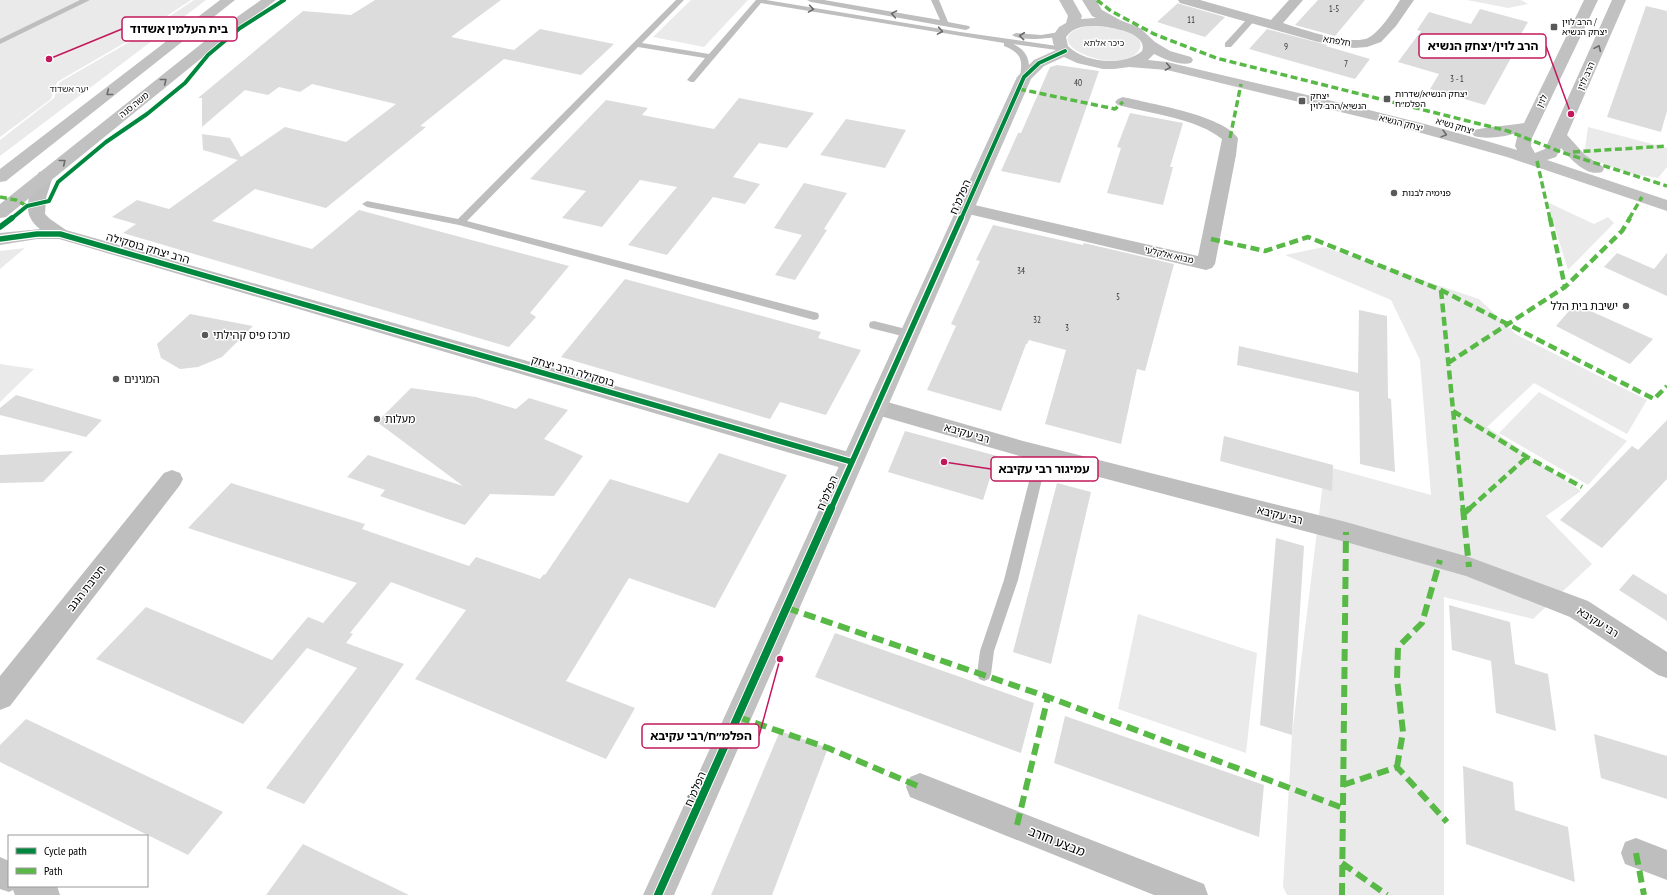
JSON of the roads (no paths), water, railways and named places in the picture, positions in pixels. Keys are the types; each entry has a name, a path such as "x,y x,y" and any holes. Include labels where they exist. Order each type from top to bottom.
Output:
{"street":[{"path":"0,177 228,0"},
{"name":"משה סנה","path":"0,213 225,32 269,0"},
{"path":"1066,0 1075,16 1072,26"},
{"path":"1089,0 1097,13 1144,36 1149,44 1149,51 1141,59 1130,63 1105,64 1080,59 1064,50 1059,43 1060,34 1072,26 1093,22 1117,24"},
{"name":"חלפתא","path":"1185,0 1273,26 1342,44 1361,44 1374,41 1407,0"},
{"path":"1273,26 1296,0"},
{"name":"לוין","path":"1527,152 1524,138 1529,126 1591,0"},
{"name":"הרב לוין","path":"1550,154 1619,0"},
{"name":"יצחק נשיא","path":"1149,44 1165,54 1208,66 1371,103 1480,133 1527,152 1550,154 1667,195"},
{"path":"1024,77 1038,63 1064,50"},
{"path":"1024,77 1058,63 1080,59"},
{"name":"יצחק הנשיא","path":"1130,63 1167,66 1460,138 1527,152 1667,206"},
{"name":"הפלמ\"ח","path":"658,895 1024,77"},
{"name":"מבוא אלקלעי","path":"966,208 1206,264 1228,155 1230,138 1218,128 1176,114 1123,102"},
{"path":"1480,133 1508,131 1529,126"},
{"path":"1559,136 1579,158 1596,169"},
{"name":"הרב יצחק בוסקילה","path":"45,176 35,211 38,219 60,234"},
{"name":"הרב יצחק בוסקילה","path":"0,240 12,236 60,234 288,299"},
{"name":"בוסקילה הרב יצחק","path":"288,299 852,462"},
{"name":"רבי עקיבא","path":"877,408 1042,454 1346,532 1469,567 1579,609 1667,666"},
{"name":"חטיבת הנגב","path":"0,697 172,479"},
{"name":"מבצע חורב","path":"920,787 1193,895"},
{"path":"1636,853 1667,865"},
{"path":"29,887 45,895"}],"lane":[{"path":"0,42 86,0"},
{"path":"460,222 680,0"},
{"path":"691,80 759,0 1064,50"},
{"path":"811,0 833,1 960,27 1025,36 1041,37 1060,34"},
{"path":"925,0 934,1 944,23"},
{"path":"825,11 833,1"},
{"path":"1228,45 1252,19"},
{"path":"996,40 1015,47 1023,54 1027,65 1024,77"},
{"path":"636,44 711,57"},
{"path":"0,169 29,154"},
{"path":"367,204 460,222 814,316"},
{"path":"874,325 910,334"},
{"path":"984,674 987,651 1011,580 1042,454"}],"place":[{"name":"הרב לוין / יצחק הנשיא","path":"1554,27"},
{"name":"בית העלמין אשדוד","path":"49,59"},
{"name":"יצחק הנשיא/שדרות הפלמ״ח","path":"1387,99"},
{"name":"יצחק הנשיא/הרב לוין","path":"1302,101"},
{"name":"הרב לוין/יצחק הנשיא","path":"1571,114"},
{"name":"פנימיה לבנות","path":"1394,193"},
{"name":"ישיבת בית הלל","path":"1626,306"},
{"name":"מרכז פיס קהילתי","path":"205,335"},
{"name":"המגינים","path":"116,379"},
{"name":"מעלות","path":"377,419"},
{"name":"עמיגור רבי עקיבא","path":"944,462"},
{"name":"הפלמ״ח/רבי עקיבא","path":"780,659"}],"park label":[{"name":"כיכר אלתא","path":"1104,43"},
{"name":"יער אשדוד","path":"69,89"}]}
